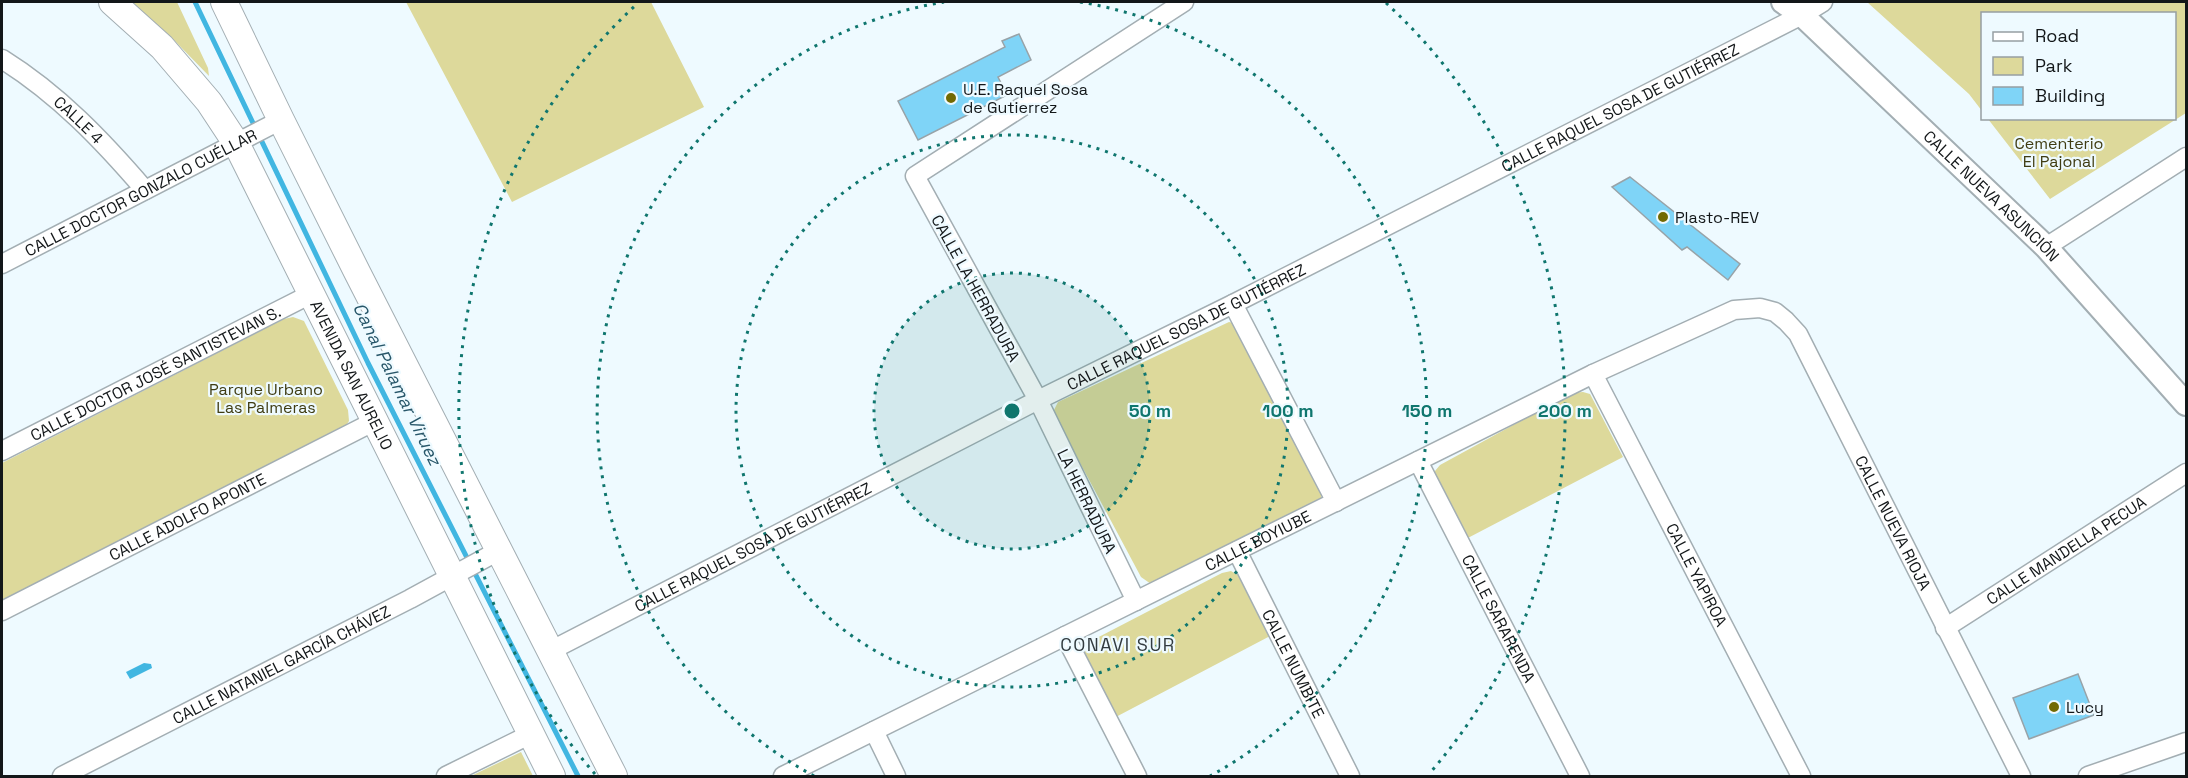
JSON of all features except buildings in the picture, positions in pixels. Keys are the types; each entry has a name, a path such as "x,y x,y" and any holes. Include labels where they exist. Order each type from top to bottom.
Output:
{"main road":[{"name":"AVENIDA SAN AURELIO","path":"112,2 162,47 241,140 311,294 375,422 456,572 552,777"},
{"path":"224,2 275,123 495,552 550,651 614,777"}],"street":[{"name":"CALLE LA HERRADURA","path":"1038,400 915,176 1184,2"},
{"name":"CALLE NUEVA ASUNCIÓN","path":"1783,2 1802,15 2046,247 2187,404"},
{"name":"CALLE RAQUEL SOSA DE GUTIÉRREZ","path":"550,651 1038,400 1233,304 1802,15 1823,2"},
{"name":"CALLE 4","path":"2,58 67,106 108,146 145,190"},
{"name":"CALLE DOCTOR GONZALO CUÉLLAR","path":"2,264 275,123"},
{"path":"2046,247 2187,157"},
{"name":"CALLE DOCTOR JOSÉ SANTISTEVAN S.","path":"2,451 311,294"},
{"path":"1233,304 1336,502"},
{"name":"CALLE NUEVA RIOJA","path":"1734,310 1760,308 1774,312 1798,334 2021,777"},
{"name":"CALLE BOYIUBE","path":"783,777 1593,374 1734,310"},
{"name":"CALLE YAPIROA","path":"1593,374 1801,777"},
{"name":"LA HERRADURA","path":"1038,400 1136,601"},
{"name":"CALLE ADOLFO APONTE","path":"2,611 375,422"},
{"name":"CALLE SARARENDA","path":"1418,461 1580,777"},
{"name":"CALLE MANDELLA PECUA","path":"1945,628 2187,473"},
{"name":"CALLE NUMBITE","path":"1237,551 1350,777"},
{"name":"CALLE NATANIEL GARCÍA CHÁVEZ","path":"62,777 410,599 495,552"},
{"path":"1065,636 1137,777"},
{"path":"874,731 896,777"},
{"path":"446,777 531,734"},
{"path":"2088,777 2187,742"}],"green space":[{"path":"130,2 177,2 208,68 209,76 170,36"},
{"path":"406,2 651,2 704,107 512,202"},
{"name":"Cementerio El Pajonal","path":"1867,2 2186,2 2186,113 2176,119 2176,12 1981,12 1981,110 1969,94"},
{"name":"Cementerio El Pajonal","path":"1989,120 2175,120 2050,199"},
{"name":"Parque Urbano Las Palmeras","path":"293,317 304,321 348,410 349,421 343,430 2,601 2,463 284,319"},
{"path":"1229,322 1238,324 1322,488 1321,499 1151,584 1141,577 1056,418 1054,410 1058,402"},
{"path":"1572,393 1590,394 1623,457 1464,540 1435,481 1435,471 1440,465"},
{"path":"1231,571 1241,577 1272,635 1112,719 1083,656 1091,641 1222,573"},
{"path":"521,752 533,776 471,776"}],"water":[{"path":"144,663 151,664 152,668 130,679 126,672"}],"waterway":[{"name":"Canal Palamar Viruez","path":"195,2 368,363 578,776"}],"place":[{"name":"U.E. Raquel Sosa de Gutierrez","path":"951,98"},
{"name":"Plasto-REV","path":"1663,217"},
{"name":"Lucy","path":"2054,707"}],"district":[{"name":"CONAVI SUR","path":"1118,645"}]}
